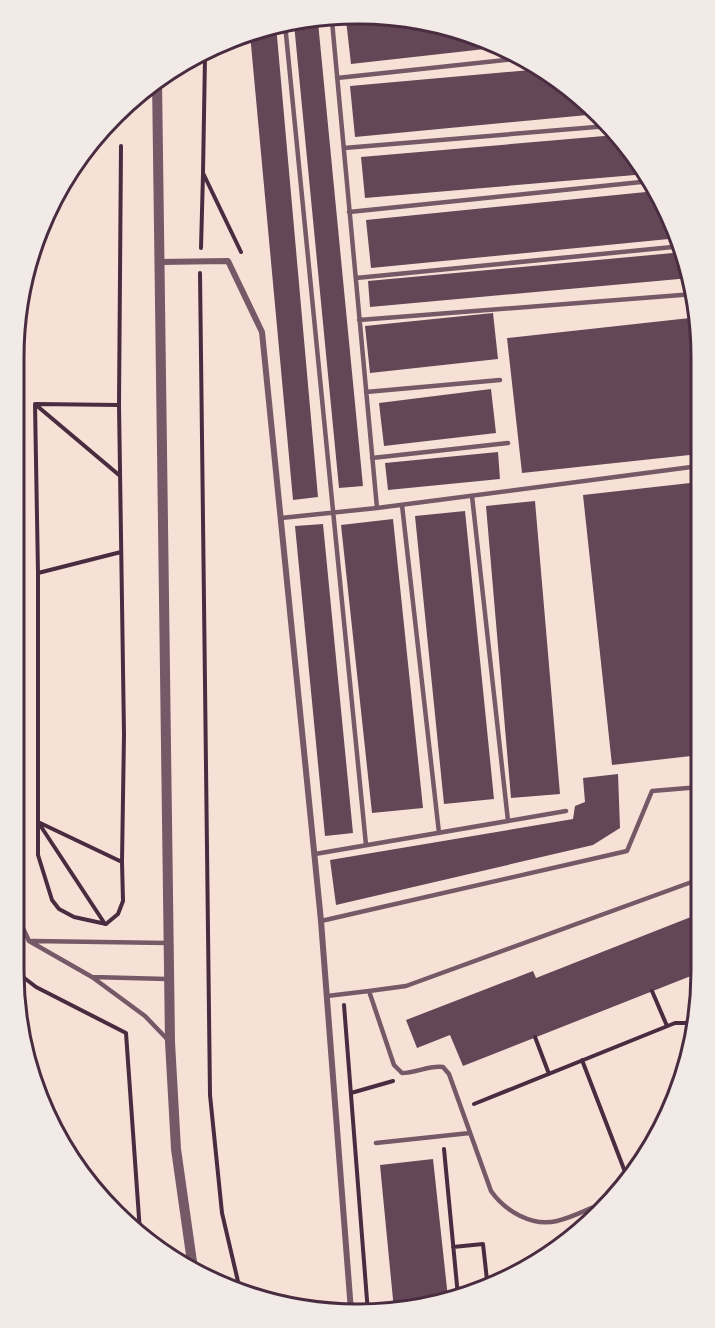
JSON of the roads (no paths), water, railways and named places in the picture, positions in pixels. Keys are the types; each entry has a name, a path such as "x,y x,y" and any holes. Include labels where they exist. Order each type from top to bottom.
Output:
{"street":[{"path":"157,91 168,979 176,1149 192,1259"},
{"path":"159,262 228,261 262,332 315,854 350,1304"}],"lane":[{"path":"332,25 377,508"},
{"path":"286,31 366,845"},
{"path":"337,78 508,60"},
{"path":"344,148 598,127"},
{"path":"349,212 641,182"},
{"path":"356,278 672,247"},
{"path":"360,320 685,295"},
{"path":"366,393 500,380"},
{"path":"372,458 508,443"},
{"path":"281,518 402,505 691,467"},
{"path":"471,496 508,821"},
{"path":"402,505 438,833"},
{"path":"321,921 627,851 652,791 691,788"},
{"path":"315,854 566,811"},
{"path":"327,996 406,986 691,882"},
{"path":"24,930 29,940 92,976 144,1016 170,1042"},
{"path":"29,940 168,943"},
{"path":"92,976 168,979"},
{"path":"369,991 394,1065 402,1073 411,1073 434,1066 443,1067 449,1074 491,1191 500,1204 515,1214 542,1222 556,1221 591,1208"},
{"path":"376,1143 470,1133"}]}
